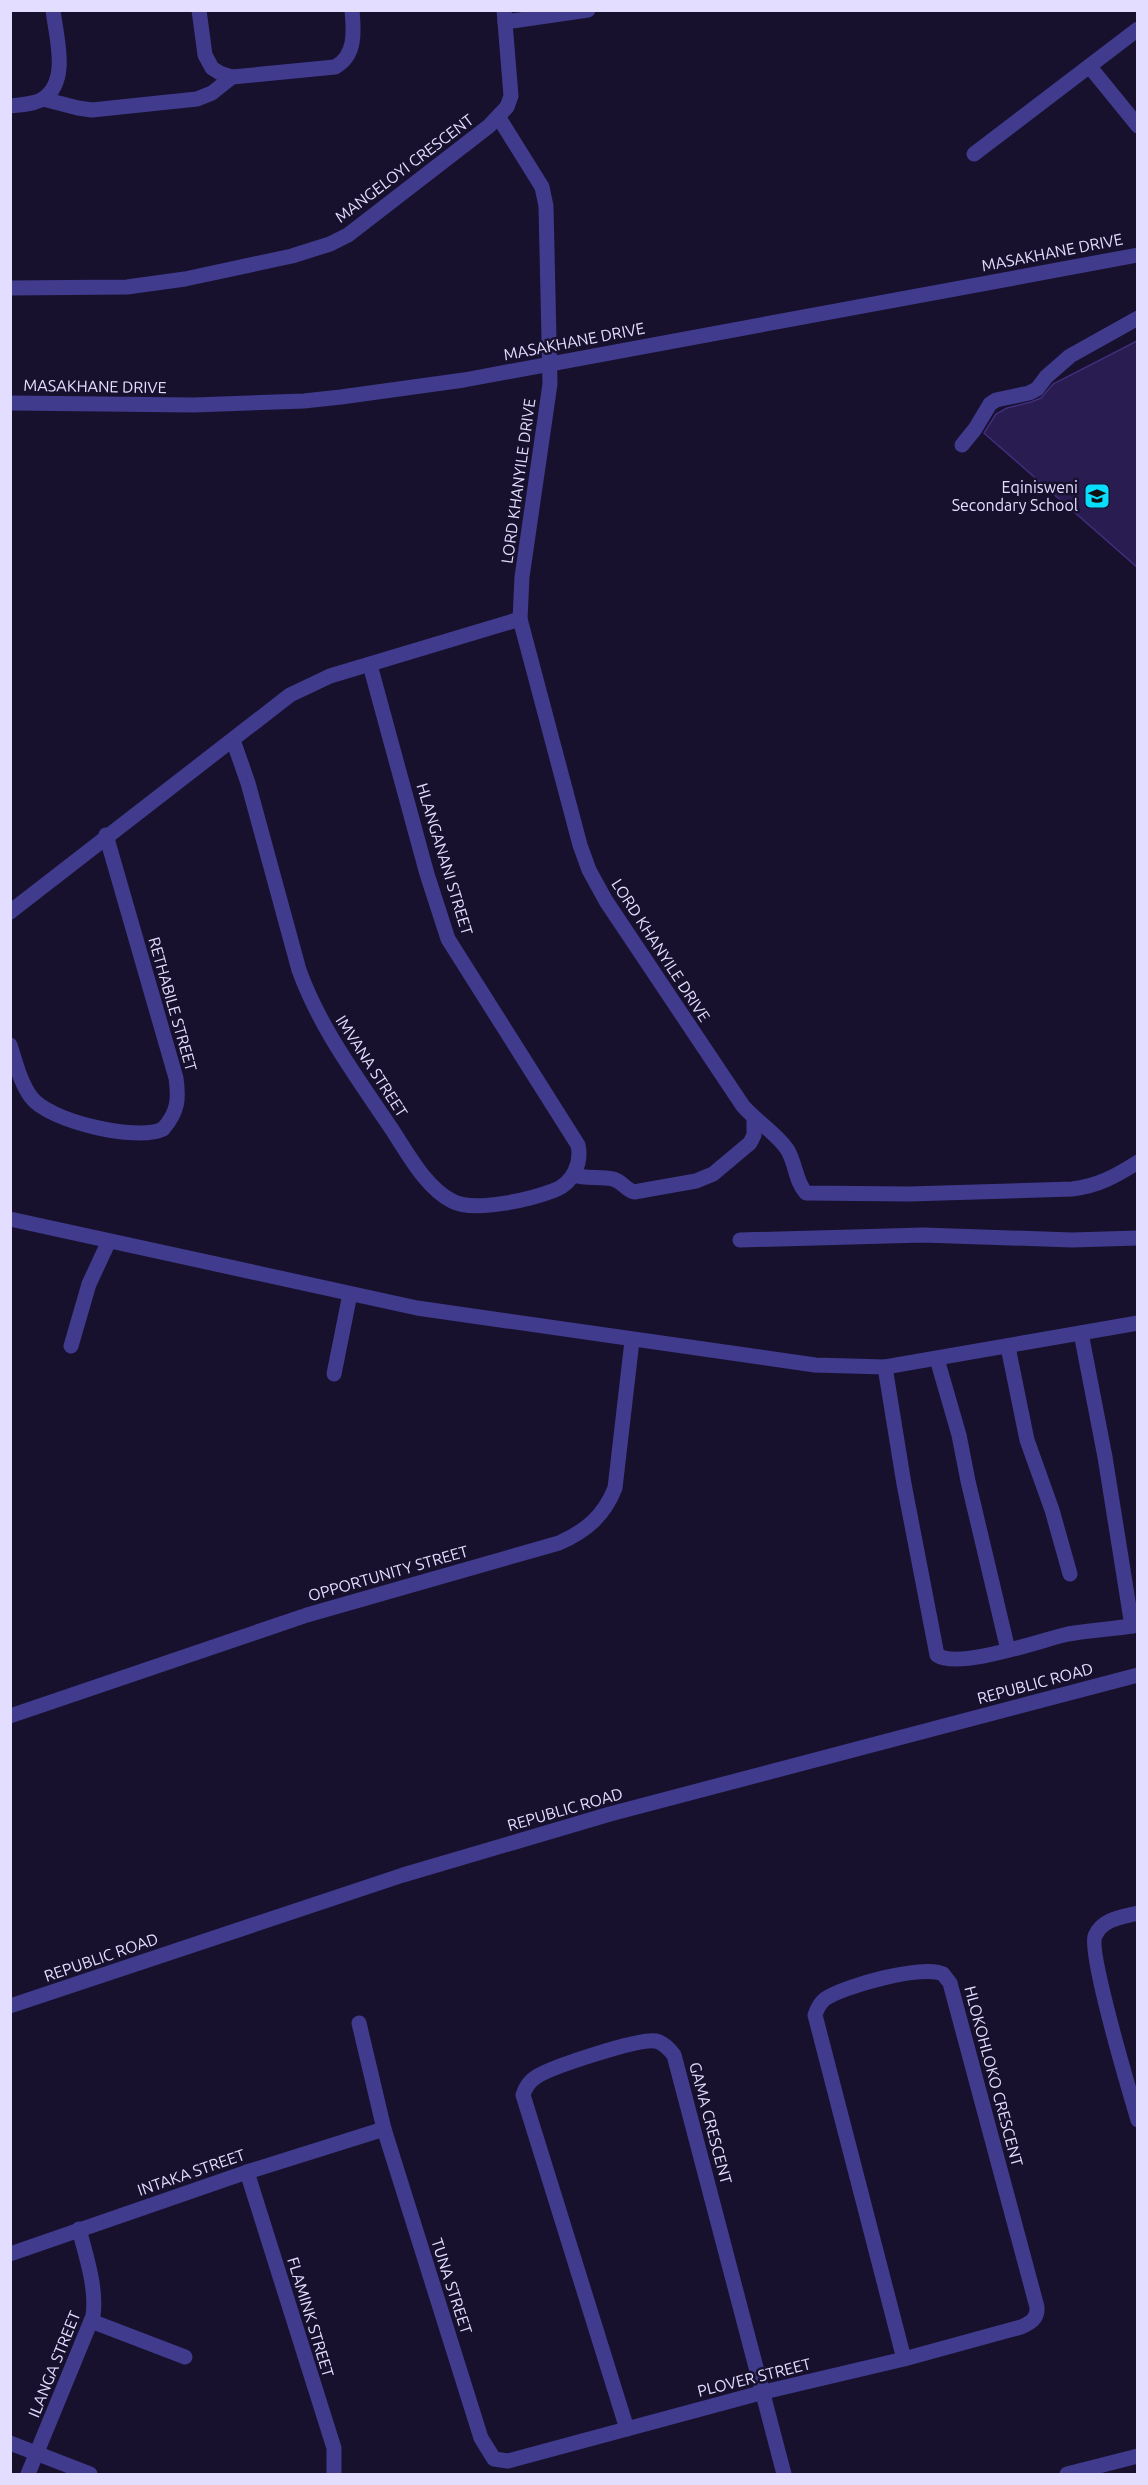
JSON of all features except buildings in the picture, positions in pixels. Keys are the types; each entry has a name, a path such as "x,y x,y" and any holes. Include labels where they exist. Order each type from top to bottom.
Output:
{"street":[{"path":"43,99 54,87 59,71 53,10"},
{"path":"200,10 202,38 208,62 215,70 232,77 335,67 340,64 351,47 354,26 352,10"},
{"path":"499,118 511,96 504,16 533,20 588,10"},
{"path":"974,154 1137,29"},
{"path":"1090,67 1137,126"},
{"path":"10,106 43,99 92,110 197,99 212,93 232,77"},
{"name":"MANGELOYI CRESCENT","path":"10,288 127,287 212,274 292,256 330,244 348,235 499,118"},
{"name":"LORD KHANYILE DRIVE","path":"499,118 532,170 544,194 546,206 549,394 522,577 520,619 565,794 589,870 606,901 754,1120 769,1129 784,1145 794,1163 801,1187 810,1194 1081,1188 1108,1180 1137,1162"},
{"name":"MASAKHANE DRIVE","path":"10,403 194,405 304,401 464,380 1137,255"},
{"path":"962,445 990,404 996,400 1037,389 1046,377 1070,356 1137,318"},
{"path":"10,912 106,835 285,699 306,686 520,619"},
{"name":"HLANGANANI STREET","path":"370,665 427,873 448,939 573,1136 580,1157 573,1175"},
{"name":"IMVANA STREET","path":"233,740 248,783 299,970 308,995 333,1044 424,1176 451,1201 474,1206 507,1202 549,1192 562,1186 573,1175"},
{"name":"RETHABILE STREET","path":"10,1045 20,1078 31,1098 46,1110 60,1116 117,1131 144,1133 163,1129 176,1109 179,1099 176,1078 106,835"},
{"path":"573,1175 582,1178 611,1179 621,1182 626,1189 634,1192 696,1181 713,1174 743,1150 754,1135 754,1120"},
{"path":"10,1219 417,1308 632,1341 815,1365 885,1367 1137,1323"},
{"path":"740,1240 923,1235 1072,1240 1137,1238"},
{"path":"71,1346 89,1284 110,1241"},
{"path":"334,1374 350,1294"},
{"path":"885,1367 935,1651 940,1657 952,1659 1008,1650 1067,1634 1135,1625 1081,1333"},
{"name":"OPPORTUNITY STREET","path":"10,1716 307,1615 559,1543 576,1535 602,1513 609,1504 615,1488 632,1341"},
{"path":"1008,1347 1028,1440 1052,1510 1070,1574"},
{"path":"937,1359 959,1435 1008,1650"},
{"name":"REPUBLIC ROAD","path":"10,2006 426,1868 610,1814 1137,1675"},
{"path":"1137,1913 1102,1925 1094,1940 1099,1975 1137,2120"},
{"name":"HLOKOHLOKO CRESCENT","path":"904,2359 815,2021 818,2009 825,1999 872,1982 929,1970 943,1974 950,1983 1037,2307 1037,2314 1032,2322"},
{"name":"TUNA STREET","path":"359,2023 384,2129 481,2438 488,2453"},
{"name":"GAMA CRESCENT","path":"627,2429 523,2095 531,2082 542,2074 605,2052 647,2041 656,2041 668,2047 674,2055 764,2392"},
{"name":"INTAKA STREET","path":"10,2254 247,2172 384,2129"},
{"name":"FLAMINK STREET","path":"247,2172 334,2448 334,2475"},
{"name":"ILANGA STREET","path":"28,2475 91,2321 94,2301 87,2258 79,2229"},
{"path":"91,2321 185,2357"},
{"name":"PLOVER STREET","path":"488,2453 497,2461 508,2461 764,2392 904,2359 1032,2322"},
{"path":"764,2392 784,2475"},
{"path":"10,2443 90,2475"},
{"path":"1066,2475 1137,2456"}],"place":[{"name":"Eqinisweni Secondary School","path":"1097,496"}]}
